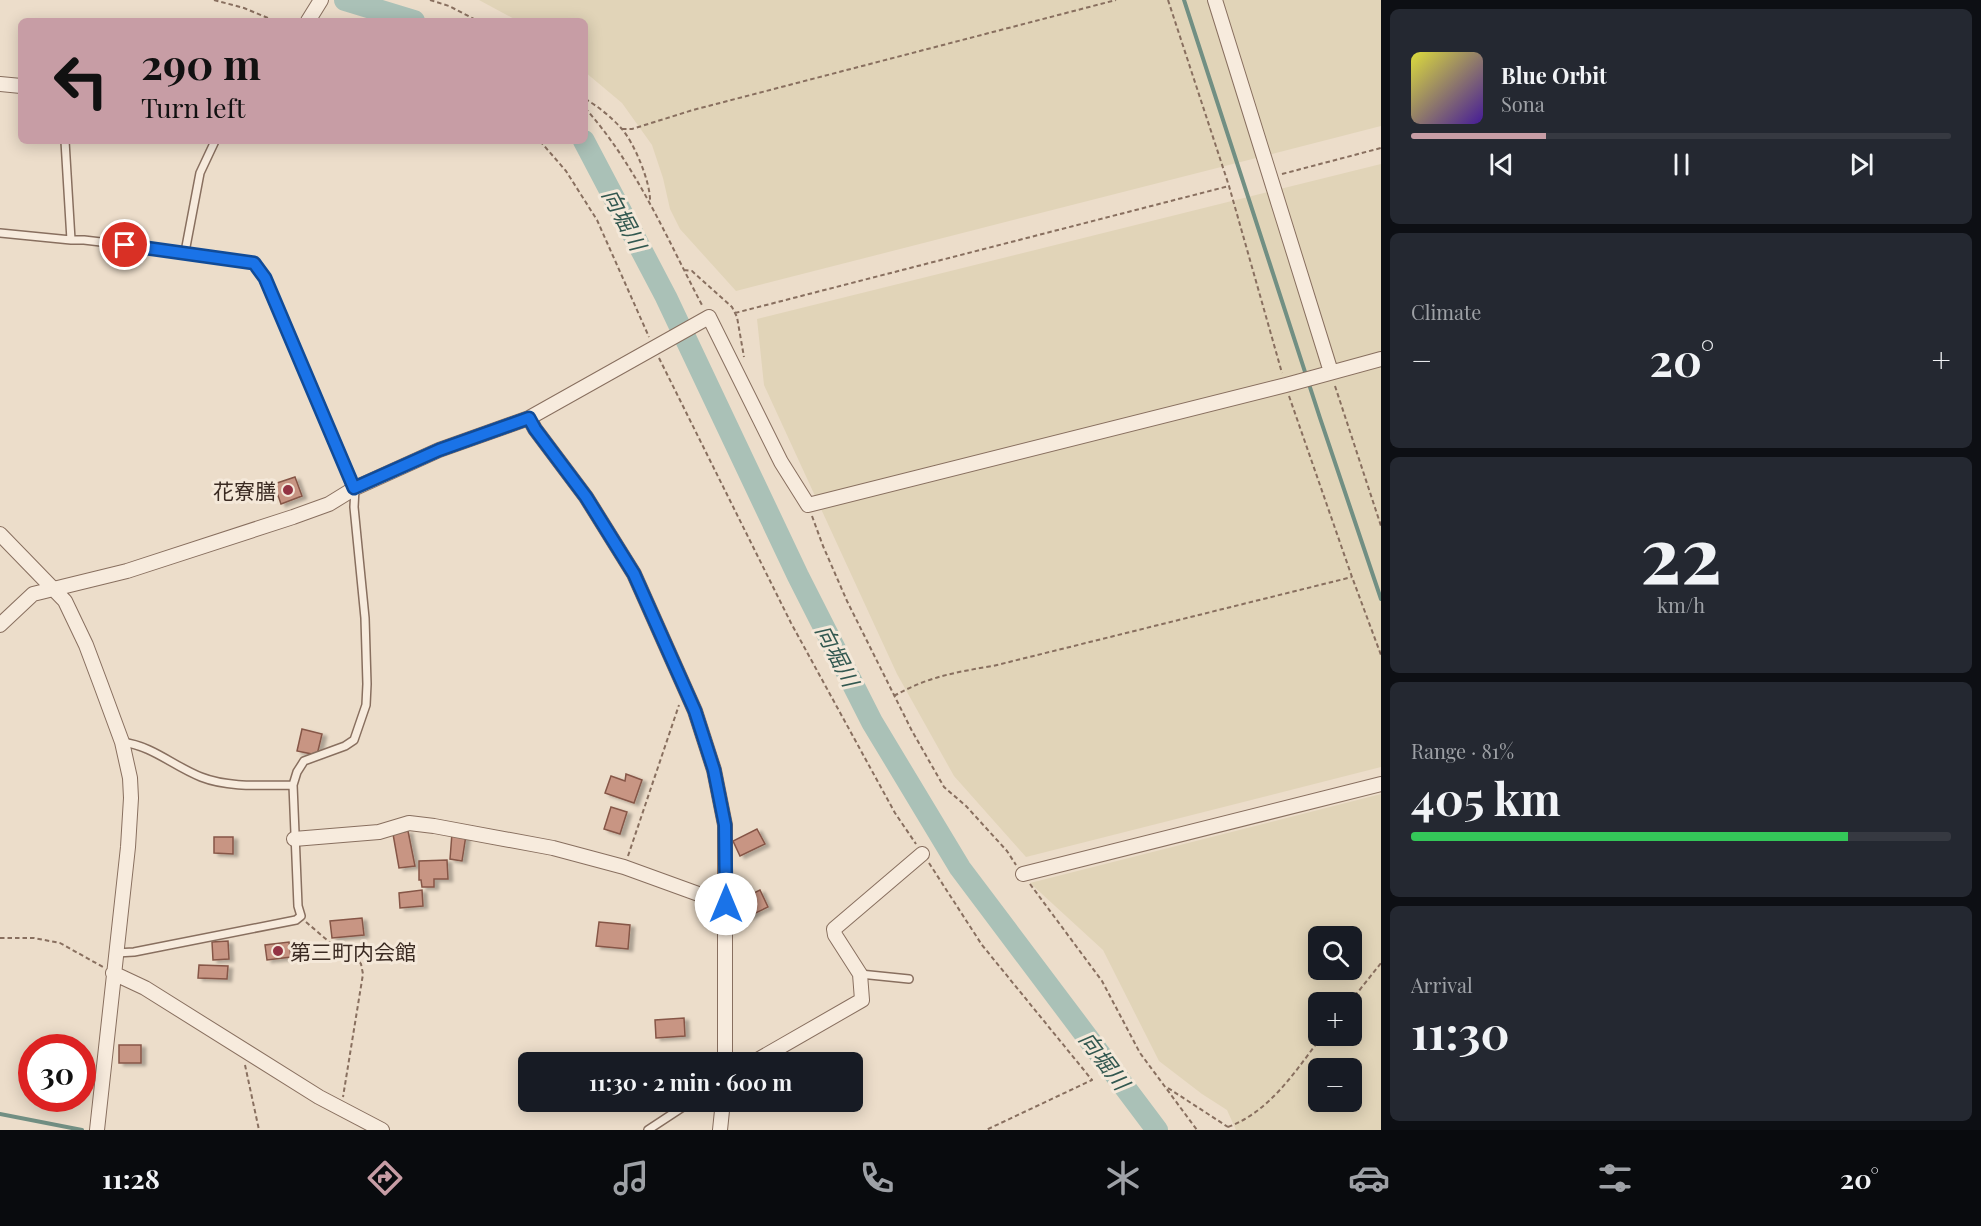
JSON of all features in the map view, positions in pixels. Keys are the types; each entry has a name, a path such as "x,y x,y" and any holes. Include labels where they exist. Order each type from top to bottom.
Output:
{"street":[{"path":"310,18 321,0"},
{"path":"1215,0 1328,373"},
{"path":"0,84 18,86"},
{"path":"0,625 33,594 127,571 329,504 354,488 439,450 529,418 706,320 781,462 808,505 1381,359"},
{"path":"529,418 586,497 634,574 695,711 714,770 725,825 725,1052"},
{"path":"0,534 65,601 86,645 122,742 130,778 128,847 97,1130"},
{"path":"1023,874 1381,784"},
{"path":"294,839 379,832 409,823 445,828 553,848 624,867 726,904"},
{"path":"771,1052 862,1000 860,974 835,935 834,929 922,854"},
{"path":"113,973 145,988 319,1097 382,1130"},
{"path":"720,1130 722,1112"}],"lane":[{"path":"65,144 71,240"},
{"path":"185,252 201,173 214,144"},
{"path":"0,233 84,240 254,263 259,269 354,488 365,618 366,705 354,740 345,746 304,761 297,772 293,785 294,839 298,906 301,916 296,920 134,952 116,953"},
{"path":"122,742 139,744 202,778 238,785 293,785"},
{"path":"860,974 909,979"},
{"path":"648,1130 675,1112"}],"path":[{"path":"213,0 244,8 268,18"},
{"path":"430,0 449,6 472,18"},
{"path":"622,129 632,129 693,110 1116,0"},
{"path":"1168,0 1352,577 1381,655"},
{"path":"588,101 622,129 646,179 650,202"},
{"path":"588,112 622,156 650,202 706,320"},
{"path":"543,144 566,171 597,220 791,623 895,813 982,945 1092,1080 986,1130"},
{"path":"1270,177 1381,148"},
{"path":"735,313 1229,186"},
{"path":"684,270 692,271 732,307 745,362"},
{"path":"1328,373 1381,526"},
{"path":"808,505 847,601 894,696 944,787 966,806 1007,851 1102,981 1140,1053 1197,1130"},
{"path":"894,696 915,684 945,674 993,666 1352,577"},
{"path":"624,867 685,688"},
{"path":"301,916 310,927 334,946 355,957 361,964 363,974 341,1108"},
{"path":"0,938 34,938 60,944 113,973"},
{"path":"1358,992 1381,963"},
{"path":"1165,1086 1229,1128 1264,1107 1314,1046"},
{"path":"249,1053 245,1065 259,1130"}],"shaded area":[{"path":"479,0 1381,0 1381,126 736,291 680,229 670,209 652,145 622,103 588,75 588,18 512,18"},
{"path":"1381,164 1381,767 1026,857 954,776 897,674 764,385 757,319"},
{"path":"1381,794 1381,1130 1236,1130 1227,1110 1159,1061 1103,950 1030,883"}],"building":[{"name":"花寮膳","path":"295,477 302,496 281,504 274,484"},
{"path":"302,729 322,734 317,755 297,751"},
{"path":"626,774 642,780 634,803 605,793 611,776 625,781"},
{"path":"611,807 627,812 620,834 604,829"},
{"path":"757,829 765,844 740,856 733,841"},
{"path":"408,831 415,866 399,868 393,834"},
{"path":"452,833 466,835 462,861 450,859"},
{"path":"214,837 233,837 233,854 214,853"},
{"path":"447,860 448,879 434,879 434,887 422,887 421,880 419,880 419,861"},
{"path":"422,890 423,906 400,908 399,893"},
{"path":"760,890 768,907 741,920 733,903"},
{"path":"362,918 364,935 332,938 330,921"},
{"path":"599,922 630,925 628,949 596,946"},
{"path":"228,941 229,959 213,960 212,942"},
{"name":"第三町内会館","path":"289,942 291,957 267,960 265,945"},
{"path":"199,965 228,966 227,979 198,978"},
{"path":"684,1018 685,1036 656,1038 655,1020"},
{"path":"119,1045 141,1045 141,1063 119,1063"}],"waterway":[{"name":"向堀川","path":"345,0 404,18"},
{"path":"1184,0 1381,599"},
{"name":"向堀川","path":"586,144 666,297 798,576 872,722 960,868 1157,1130"},
{"path":"0,1114 82,1130"}],"place":[{"name":"花寮膳","path":"288,490"},
{"name":"第三町内会館","path":"278,951"}],"route":[{"path":"125,245 254,263 265,278 354,488 439,450 529,418 586,497 634,574 695,711 714,770 725,825 726,904"}]}
